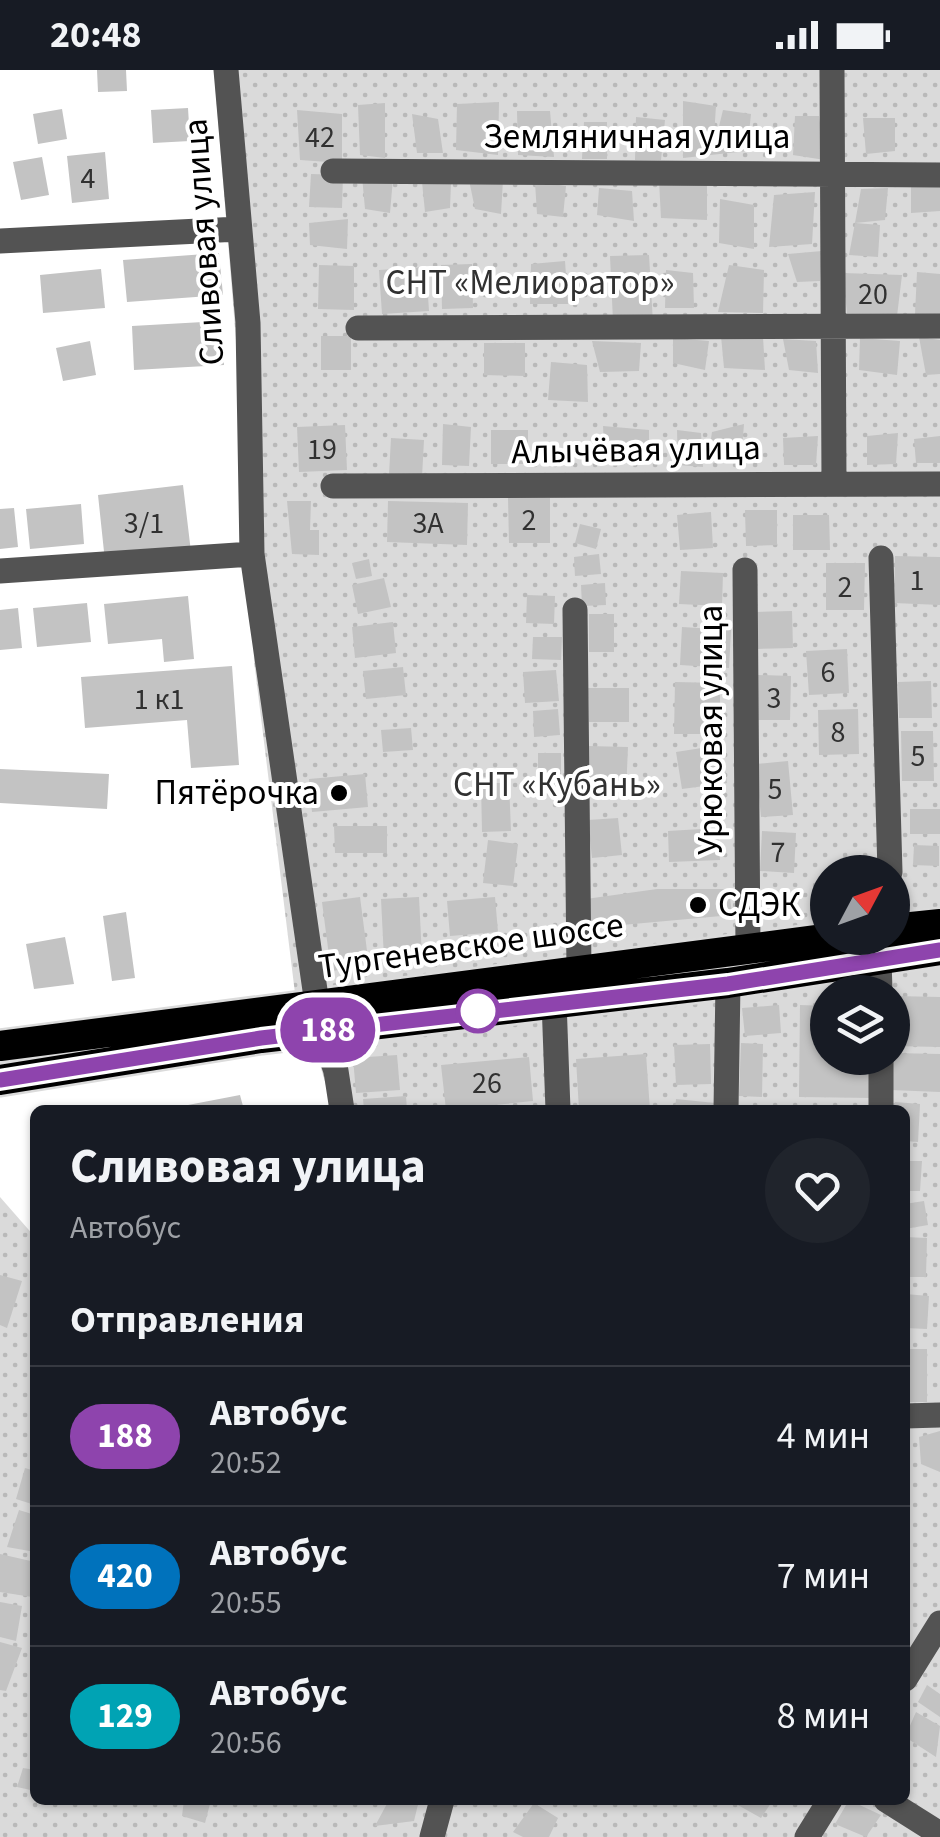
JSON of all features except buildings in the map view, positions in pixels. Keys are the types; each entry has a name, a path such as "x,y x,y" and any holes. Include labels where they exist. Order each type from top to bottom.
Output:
{"highway":[{"path":"910,927 940,924"},
{"name":"Тургеневское шоссе","path":"0,1080 579,970 810,941"},
{"name":"Тургеневское шоссе","path":"0,1046 728,984 940,950"}],"street":[{"name":"Сливовая улица","path":"226,70 248,323 252,554 320,1017 336,1070 341,1105"},
{"path":"832,70 834,482"},
{"name":"Земляничная улица","path":"333,171 940,174"},
{"path":"0,241 239,229"},
{"path":"358,328 940,326"},
{"name":"Алычёвая улица","path":"333,486 940,484"},
{"path":"0,571 252,554"},
{"path":"881,558 890,855"},
{"name":"Урюковая улица","path":"746,570 748,949"},
{"path":"575,610 579,970"},
{"path":"880,958 880,975"},
{"path":"726,1105 728,984"},
{"path":"554,1001 558,1105"},
{"path":"880,1075 881,1105"},
{"path":"910,1416 940,1414"},
{"path":"910,1671 940,1623"},
{"path":"432,1837 441,1805"},
{"path":"807,1837 827,1805"},
{"path":"894,1805 940,1834"}],"green space":[{"path":"214,70 940,70 940,1837 0,1837 0,1197 30,1231 30,1805 910,1805 910,1105 328,1105 331,1102 317,1055 303,1058 254,661 249,500"}],"bus line":[{"name":"188","path":"0,1080 261,1038 554,1001 728,984 940,950"}],"place":[{"name":"Пятёрочка","path":"339,793"},
{"name":"СДЭК","path":"698,905"}],"park label":[{"name":"СНТ «Мелиоратор»","path":"530,283"},
{"name":"СНТ «Кубань»","path":"557,785"}]}
